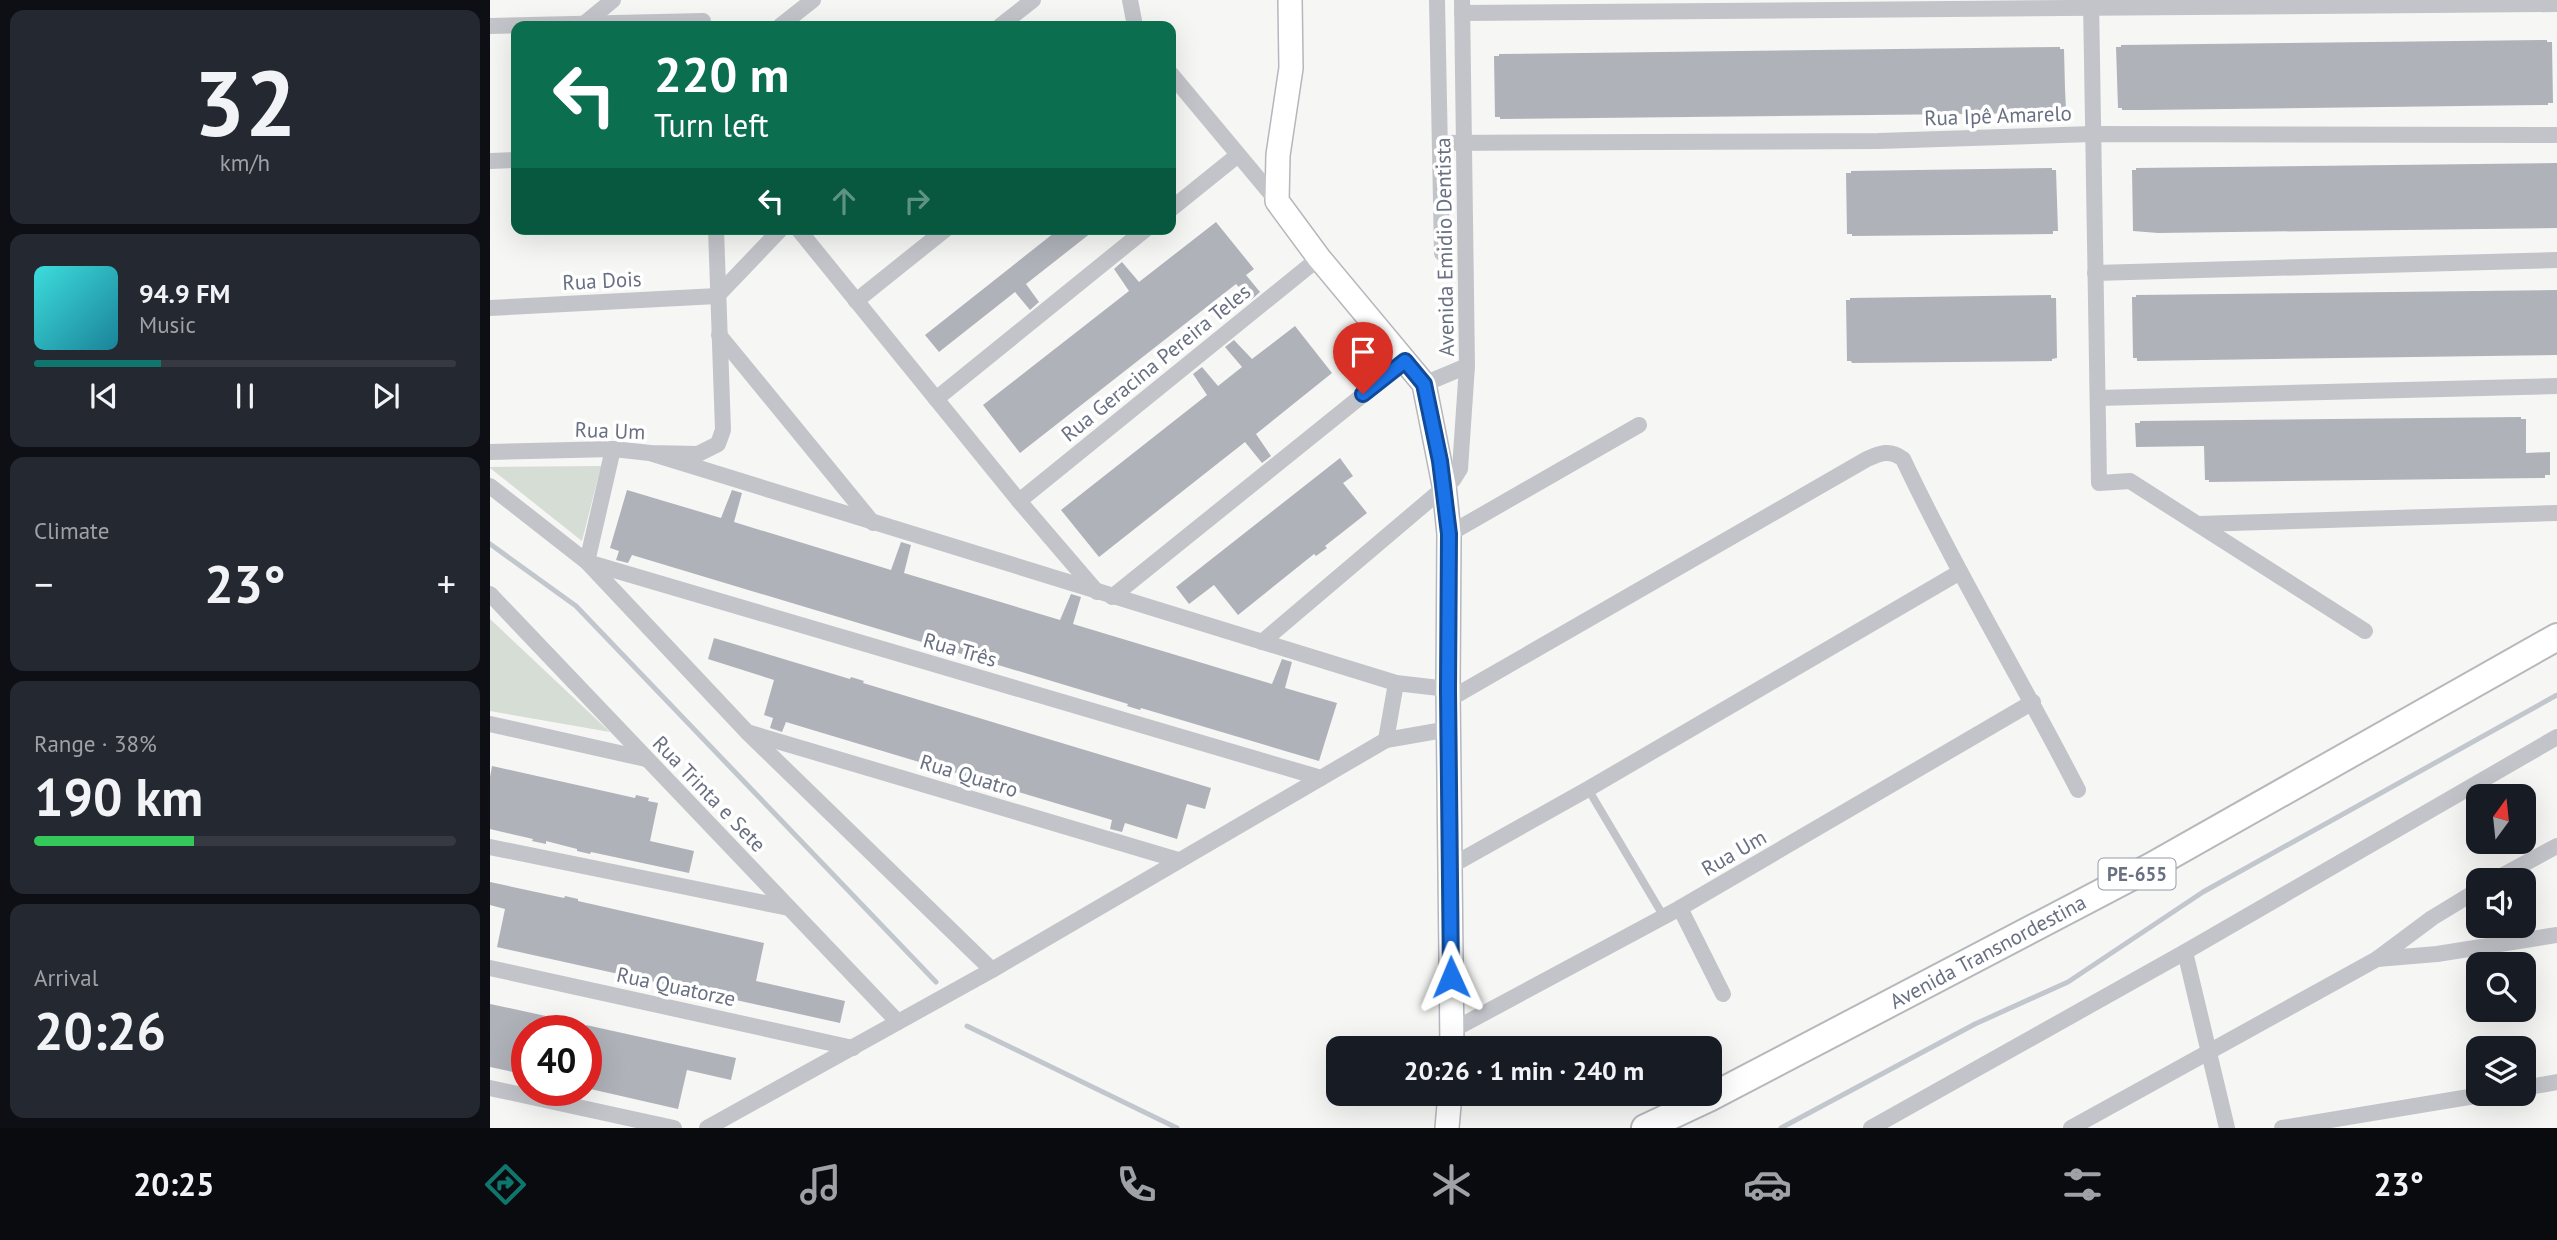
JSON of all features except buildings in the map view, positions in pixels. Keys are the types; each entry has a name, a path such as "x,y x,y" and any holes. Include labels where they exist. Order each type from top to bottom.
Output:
{"main road":[{"name":"Avenida Transnordestina","path":"1722,1091 2152,866 2557,637"},
{"name":"Avenida Transnordestina","path":"1645,1128 1692,1106"},
{"name":"Avenida Transnordestina","path":"1666,1128 1698,1106"}],"street":[{"path":"587,21 613,0"},
{"path":"786,21 813,0"},
{"path":"1006,21 1032,0"},
{"path":"1129,0 1134,21"},
{"path":"1277,201 1278,155 1291,68 1290,0"},
{"name":"Avenida Emidio Dentista","path":"1437,0 1442,253"},
{"path":"2091,4 2099,483 2130,481 2365,631"},
{"path":"1462,6 2557,4"},
{"name":"Avenida Emidio Dentista","path":"1262,642 1456,476 1462,461 1467,366 1462,6"},
{"path":"490,26 511,25"},
{"path":"1176,80 1424,384 1444,485 1449,534 1452,1036"},
{"name":"Rua Ipê Amarelo","path":"1440,143 1878,141 2092,134 2557,135"},
{"path":"1176,205 1238,155"},
{"path":"490,161 511,160"},
{"path":"716,235 719,335 873,523"},
{"path":"717,296 775,235"},
{"path":"803,235 1019,500 1105,594"},
{"path":"856,301 938,235"},
{"path":"936,399 1139,235"},
{"name":"Rua Geracina Pereira Teles","path":"1019,500 1319,258"},
{"path":"2095,274 2557,260"},
{"name":"Rua Dois","path":"490,308 717,296"},
{"name":"Rua Um","path":"490,452 613,449 698,454 713,447 721,437 719,335"},
{"path":"1105,594 1405,361"},
{"path":"1424,384 1467,366"},
{"path":"2098,398 2557,386"},
{"path":"1449,534 1639,425"},
{"path":"587,562 613,449"},
{"path":"650,453 1396,683 1448,694 1879,453 1896,453 1903,459 1960,572 2033,702 2078,790"},
{"path":"490,486 587,562 748,733 992,970"},
{"path":"2199,524 2557,513"},
{"name":"Rua Três","path":"587,562 1321,778"},
{"path":"1449,867 1960,572"},
{"name":"Rua Trinta e Sete","path":"490,594 898,1022"},
{"path":"1386,740 1396,683"},
{"name":"Rua Um","path":"1459,1036 2033,702"},
{"path":"490,724 646,759"},
{"path":"707,1128 992,970 1386,740 1449,729"},
{"name":"Rua Quatro","path":"748,733 1178,860"},
{"path":"1871,1128 2185,952 2557,737"},
{"path":"2516,868 2557,846"},
{"path":"490,847 789,908"},
{"path":"2071,1128 2377,959 2432,918 2466,897"},
{"path":"1680,908 1723,993"},
{"path":"2377,959 2437,954 2557,935"},
{"path":"2185,952 2227,1128"},
{"name":"Rua Quatorze","path":"490,968 853,1048"},
{"path":"2536,1086 2557,1082"},
{"path":"490,1088 674,1128"},
{"path":"2282,1128 2466,1097"},
{"path":"1447,1128 1449,1106"},
{"path":"1457,1106 1459,1128"}],"lane":[{"path":"1588,789 1664,917"}],"shaded area":[{"path":"601,466 582,541 490,468 490,467"},
{"path":"490,619 610,732 490,711"}],"waterway":[{"path":"490,544 576,606 936,982"},
{"path":"1781,1128 1975,1024 2068,982 2203,892 2557,695"},
{"path":"967,1026 1177,1128"}],"route":[{"path":"1363,394 1405,361 1424,384 1444,485 1449,534 1451,977"}]}
